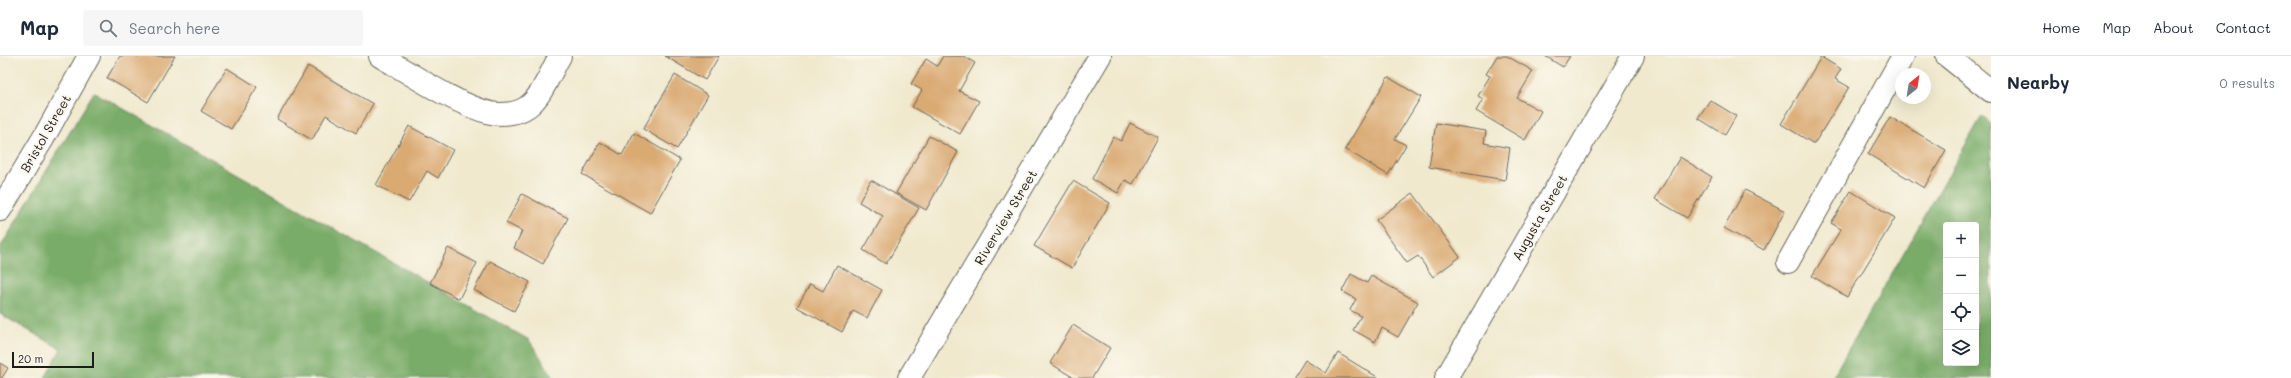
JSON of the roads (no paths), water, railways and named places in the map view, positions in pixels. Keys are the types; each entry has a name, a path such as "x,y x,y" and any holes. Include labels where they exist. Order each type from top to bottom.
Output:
{"street":[{"name":"Bristol Street","path":"0,210 89,56"},
{"path":"380,56 458,100 491,113 509,114 527,107 537,95 560,56"},
{"name":"Riverview Street","path":"910,378 1100,56"},
{"name":"Augusta Street","path":"1446,378 1633,56"},
{"path":"1788,262 1904,56"},
{"path":"1947,56 1991,91"}]}
